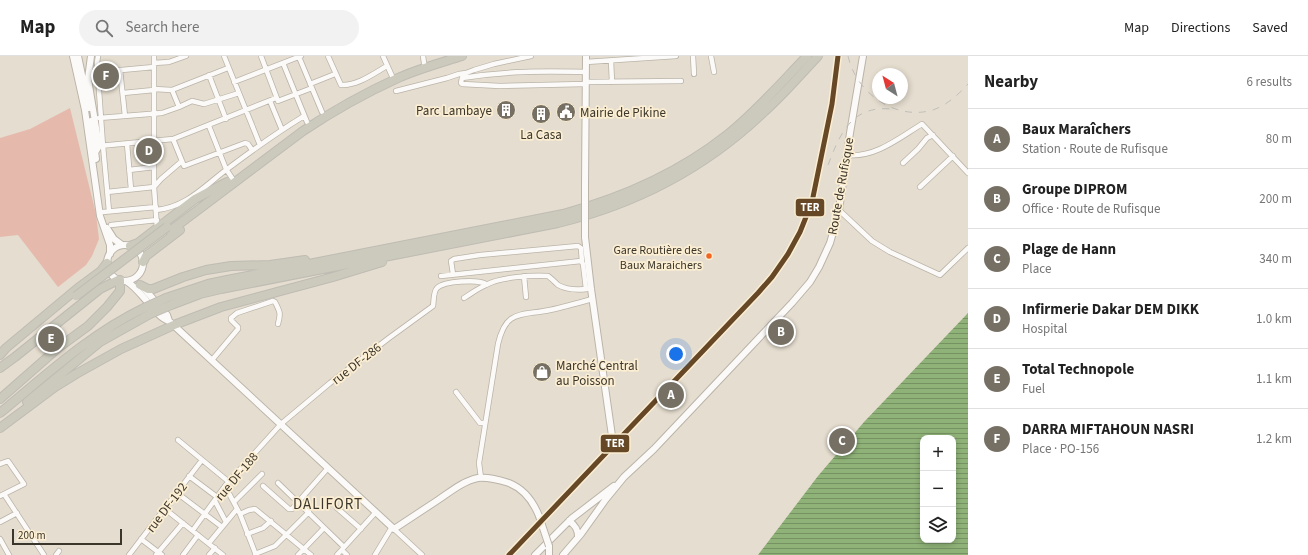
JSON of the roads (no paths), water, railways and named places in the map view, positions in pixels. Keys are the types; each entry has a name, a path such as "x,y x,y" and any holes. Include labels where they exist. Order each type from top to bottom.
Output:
{"highway":[{"path":"0,358 230,182 305,119 322,112 423,59 444,56"},
{"path":"126,246 138,243 157,224 196,199 230,182 303,131 352,101 399,78 462,56"},
{"path":"0,413 83,345 115,324 208,284 563,214 588,207 629,192 681,166 727,135 762,104 807,56"},
{"path":"168,301 221,289 548,225 581,217 624,202 656,188 720,150 766,111 818,56"},
{"path":"143,262 151,251 206,210 230,182"},
{"path":"0,428 55,387 76,374 172,323 222,307 333,278 374,264 405,257 417,251"},
{"path":"140,285 148,289 153,289 194,273 226,267 276,264 338,255 349,256"},
{"path":"0,355 6,348 46,314 101,271 107,263"},
{"path":"0,367 15,357 100,289 121,280 120,291 107,307 88,326 58,348 0,399"},
{"path":"0,367 78,298"},
{"path":"0,424 95,346 126,327 147,311"}],"main road":[{"path":"73,56 85,110 100,216 110,246 110,254 107,263 114,278 136,288 162,317 172,323 393,528 463,484 481,478 496,479 515,485 532,501 539,516 549,546 549,555"},
{"path":"78,56 99,148"},
{"path":"88,76 91,56"},
{"name":"Route de Rufisque","path":"563,555 624,478 665,438 798,297 810,282 826,252 839,210 846,155 863,56"},
{"path":"587,60 585,83 585,237 588,289 592,298 612,436"},
{"path":"80,65 83,67 88,76 98,118 99,148 110,235 116,242 126,246 135,247 138,250 143,262 138,280 140,285 167,315 172,323"},
{"path":"110,254 113,250 126,246"},
{"path":"121,280 134,278 140,272"},
{"name":"Route de Rufisque","path":"535,555 569,521 624,478"},
{"path":"569,521 578,531 578,537"}],"street":[{"path":"98,56 98,118 168,112 192,101 204,104 239,93"},
{"path":"111,225 157,224 154,187 154,56"},
{"path":"88,76 98,73 169,62 185,56"},
{"path":"224,56 260,145"},
{"path":"261,56 278,101 335,74"},
{"path":"234,82 300,56 322,112"},
{"path":"328,56 341,85 352,84 387,66"},
{"path":"383,56 392,76"},
{"path":"396,91 466,73 494,64 532,56"},
{"path":"587,60 591,56"},
{"path":"587,60 611,61 676,56"},
{"path":"693,56 694,74"},
{"path":"711,56 714,72"},
{"path":"611,61 612,82"},
{"path":"276,98 209,126 173,139 99,148 107,192 106,211 167,209 186,201 252,150 282,130 305,119 282,63"},
{"path":"123,93 154,89 172,90 228,68"},
{"path":"120,70 125,116"},
{"path":"462,78 522,71 586,72"},
{"path":"466,73 462,78 462,84 500,86 612,82 681,82"},
{"path":"209,75 226,119"},
{"path":"172,90 179,107"},
{"path":"270,101 282,130"},
{"path":"846,155 865,155 877,151 922,124 968,173"},
{"path":"209,126 230,182"},
{"path":"903,163 927,138 933,135"},
{"path":"173,139 184,166 245,143 248,144 252,150"},
{"path":"127,144 131,189"},
{"path":"920,186 953,156"},
{"path":"107,192 154,187 182,161"},
{"path":"129,170 154,167"},
{"path":"839,210 872,241 890,252 940,275 968,248"},
{"path":"453,274 451,261 454,259 480,255 578,246 581,248 582,262 588,289 579,290 564,288 548,276 524,276 486,284 464,298"},
{"path":"441,276 582,262"},
{"path":"524,276 526,297"},
{"name":"rue DF-286","path":"281,424 314,395 434,306 436,290 439,287 446,284 477,281 486,284"},
{"path":"481,478 479,463 485,423 498,344 500,334 504,327 509,321 521,314 549,310 592,298"},
{"path":"212,360 238,329 230,318 237,312 275,302 281,315 278,324"},
{"path":"456,392 480,423 485,423"},
{"name":"rue DF-188","path":"193,530 225,486 281,424"},
{"path":"178,440 229,482"},
{"name":"rue DF-192","path":"129,555 202,460"},
{"path":"0,464 8,461 24,484 2,495 17,513 44,555"},
{"path":"263,486 289,510 292,509 328,468"},
{"path":"234,502 262,474"},
{"path":"189,476 216,499 226,522"},
{"path":"278,483 309,512 343,548 347,555"},
{"path":"225,486 240,514 255,554 275,546 309,512"},
{"path":"177,493 222,527"},
{"path":"337,508 361,530"},
{"path":"164,509 193,530 223,555"},
{"path":"210,544 237,509"},
{"path":"240,514 255,509 311,555"},
{"path":"337,555 376,512"},
{"path":"0,522 17,513"},
{"path":"247,534 263,528 271,521"},
{"path":"141,539 159,554 183,523"},
{"path":"298,555 324,528"},
{"path":"375,555 393,528 422,555"},
{"path":"183,555 198,535"},
{"path":"0,539 9,555"},
{"path":"209,555 215,548"}],"railway":[{"path":"848,56 852,69 859,82 879,101 892,108 919,112 933,110 952,99 968,84"},
{"path":"828,165 837,143 849,124 866,112 878,109 892,109"}],"place":[{"name":"DARRA MIFTAHOUN NASRI","path":"106,76"},
{"name":"Parc Lambaye","path":"506,110"},
{"name":"Mairie de Pikine","path":"566,112"},
{"name":"La Casa","path":"541,114"},
{"name":"Infirmerie Dakar DEM DIKK","path":"149,151"},
{"name":"Gare Routière des Baux Maraichers","path":"709,256"},
{"name":"Groupe DIPROM","path":"781,332"},
{"name":"Total Technopole","path":"51,339"},
{"name":"Marché Central au Poisson","path":"542,372"},
{"name":"Baux Maraîchers","path":"671,395"},
{"name":"Plage de Hann","path":"842,441"}],"district":[{"name":"DALIFORT","path":"328,504"}]}
